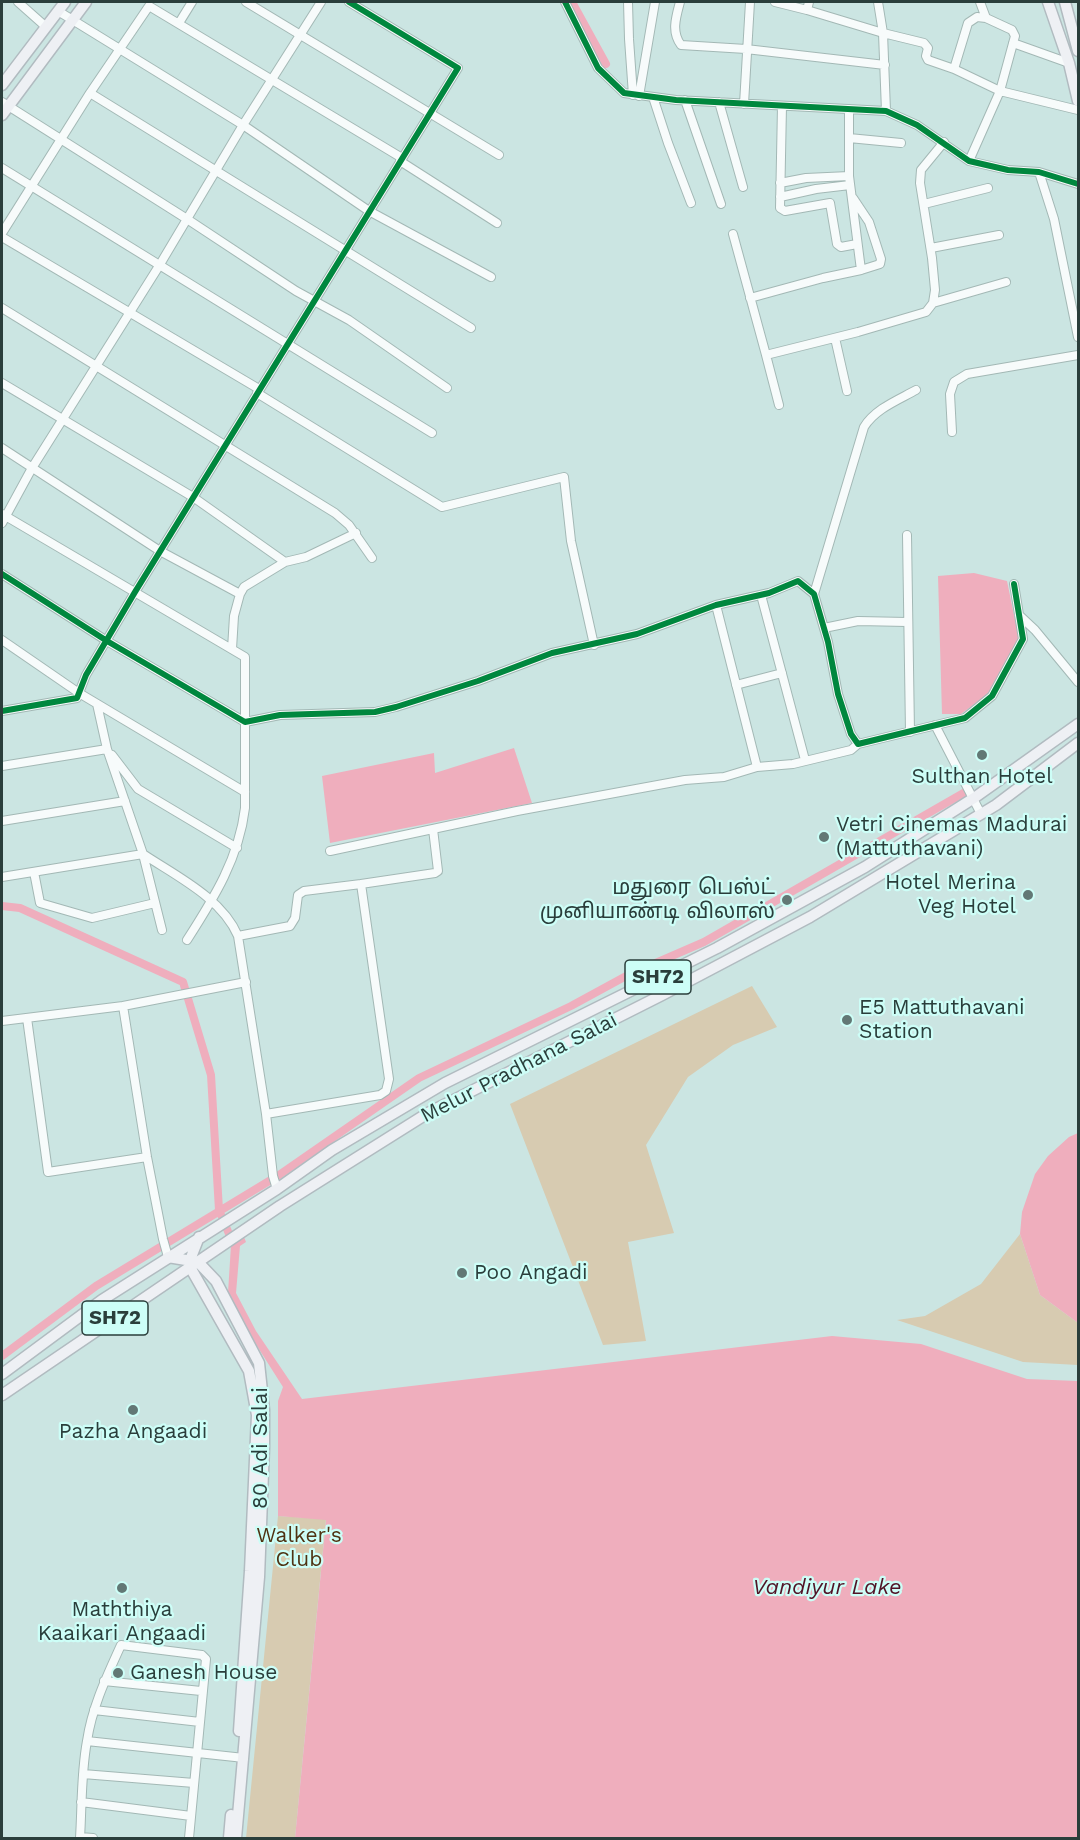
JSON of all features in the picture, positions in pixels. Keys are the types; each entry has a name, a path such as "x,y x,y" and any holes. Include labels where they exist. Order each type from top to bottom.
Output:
{"main road":[{"path":"2,85 65,2"},
{"path":"4,108 86,2"},
{"path":"1048,2 1069,63 1078,101"},
{"path":"1065,2 1074,14 1078,51"},
{"name":"Melur Pradhana Salai","path":"2,1374 167,1255 277,1189 332,1150 445,1083 717,948 865,867 974,798 1078,724"},
{"name":"Melur Pradhana Salai","path":"2,1395 193,1263 428,1113 662,995 804,920 981,814 1078,743"},
{"path":"167,1255 193,1263 200,1237"},
{"path":"216,1250 211,1265 216,1281"},
{"name":"80 Adi Salai","path":"193,1263 216,1281 259,1363 264,1410 259,1577 241,1758 229,1839"},
{"name":"80 Adi Salai","path":"193,1263 203,1288 249,1371 257,1415 236,1839"},
{"path":"171,1280 190,1280 203,1288"}],"street":[{"path":"18,2 45,26"},
{"path":"179,23 192,2"},
{"path":"246,2 499,155"},
{"path":"187,940 226,874 243,829 245,657 3,518 188,219 243,125 321,2"},
{"path":"2,711 77,698 86,675 135,592 458,68 349,2"},
{"path":"565,2 598,68 624,93 685,100 886,111 917,125 969,161 1008,170 1039,172 1078,184"},
{"path":"628,2 629,39 636,95"},
{"path":"636,95 655,2"},
{"path":"680,2 675,23 677,39 681,45 746,49 885,65"},
{"path":"744,104 750,2"},
{"path":"775,2 808,6 883,33 924,43 928,48 926,56 928,60 954,69 1000,91 1078,110"},
{"path":"879,2 883,33 886,111"},
{"path":"980,2 986,18"},
{"path":"498,223 272,79 149,6 90,93 2,235 258,391 442,507 564,477 571,541 594,645"},
{"path":"58,11 243,125 369,211 491,277"},
{"path":"954,69 968,23 977,17 986,18 1014,32 1000,91 969,161"},
{"path":"1013,42 1069,63"},
{"path":"90,93 471,328"},
{"path":"653,97 668,143 692,203"},
{"path":"685,100 721,204"},
{"path":"718,102 743,187"},
{"path":"782,106 780,208 785,211 830,203 837,244 841,247 857,244"},
{"path":"4,108 188,219 296,291 349,320 447,387"},
{"path":"849,109 850,185 861,270"},
{"path":"849,138 901,143"},
{"path":"766,355 926,312 933,303 935,290 931,248 920,183 921,170 944,142"},
{"path":"2,168 30,188 287,343 432,434"},
{"path":"1039,172 1054,219 1078,337"},
{"path":"780,183 806,178 850,185"},
{"path":"780,197 816,189 850,185"},
{"path":"750,298 880,264 881,259 869,222 850,185"},
{"path":"924,204 988,188"},
{"path":"733,234 779,405"},
{"path":"931,248 999,235"},
{"path":"933,303 1006,282"},
{"path":"2,309 335,513 356,532 372,558"},
{"path":"835,338 847,391"},
{"path":"952,432 950,394 954,382 967,374 1078,355"},
{"path":"2,383 193,497 285,562"},
{"path":"858,744 851,734 838,694 814,594 864,427 879,411 916,390"},
{"path":"2,448 160,551 240,594"},
{"path":"232,649 234,616 240,594 250,582 285,562 306,557 356,532"},
{"path":"907,535 910,732"},
{"path":"2,574 107,641 245,722 280,715 375,712 478,681 552,653 637,634 716,605 761,595 798,581 814,594"},
{"path":"330,851 433,828 685,780 724,777 757,767 793,764 850,750 858,744 965,718 992,696 1023,639 1014,584"},
{"path":"761,595 805,760"},
{"path":"716,605 757,767"},
{"path":"1019,615 1035,630 1078,682"},
{"path":"824,628 858,621 907,622"},
{"path":"2,640 79,693 245,792"},
{"path":"736,686 782,673"},
{"path":"97,704 107,749 143,854 162,930"},
{"path":"935,725 981,814"},
{"path":"2,766 107,749"},
{"path":"107,749 138,789 237,848"},
{"path":"2,821 125,801"},
{"path":"238,936 290,926 295,918 298,895 304,891 435,873 439,866 433,828"},
{"path":"2,878 143,854 211,901 234,927 238,936 246,982 273,1176 277,1189"},
{"path":"34,872 40,903 92,918 155,903"},
{"path":"266,1114 380,1095 389,1086 361,884"},
{"path":"2,1021 123,1005 246,982"},
{"path":"123,1005 147,1157 167,1255"},
{"path":"27,1018 48,1172 147,1157"},
{"path":"93,1839 80,1838 87,1741 104,1681 121,1645 202,1655 206,1659 201,1691 189,1839"},
{"path":"104,1681 201,1691"},
{"path":"94,1710 200,1722"},
{"path":"87,1741 241,1758"},
{"path":"83,1774 194,1783"},
{"path":"81,1802 191,1816"}],"green space":[{"path":"752,986 777,1027 733,1045 688,1077 646,1145 674,1233 628,1242 646,1341 603,1345 510,1104"},
{"path":"1020,1234 1040,1295 1078,1323 1078,1365 1023,1362 897,1320 925,1316 981,1284"},
{"name":"Walker's Club","path":"278,1516 326,1519 295,1838 246,1838"}],"water":[{"path":"974,573 1007,581 1019,639 987,695 961,714 942,714 938,576"},
{"path":"514,748 532,803 330,843 322,776 434,753 435,773"},
{"path":"1078,1133 1078,1323 1040,1295 1020,1234 1022,1212 1035,1174 1048,1156 1069,1137"},
{"name":"Vandiyur Lake","path":"244,1237 246,1242 240,1246 236,1293 256,1331 302,1399 832,1336 921,1344 1027,1379 1078,1381 1078,1838 295,1838 326,1520 278,1516 278,1401 283,1387 250,1335 228,1293 231,1245"}],"waterway":[{"path":"572,2 606,64"},
{"path":"2,1356 96,1286 279,1175 419,1078 571,1006 628,975 704,942 967,791"},
{"path":"2,906 20,908 183,982 211,1075 219,1210 232,1241"}],"cycle path":[{"path":"2,711 77,698 86,675 135,592 458,68 349,2"},
{"path":"565,2 598,68 624,93 676,100 886,111 917,125 969,161 1008,170 1039,172 1078,184"},
{"path":"2,574 107,641 245,722 280,715 375,712 396,707 478,681 552,653 637,634 716,605 769,593 798,581 814,594 828,642 838,694 851,734 858,744 965,718 992,696 1023,639 1014,584"}],"place":[{"name":"Sulthan Hotel","path":"982,755"},
{"name":"Vetri Cinemas Madurai (Mattuthavani)","path":"824,837"},
{"name":"Hotel Merina Veg Hotel","path":"1028,895"},
{"name":"மதுரை பெஸ்ட் முனியாண்டி விலாஸ்","path":"787,900"},
{"name":"E5 Mattuthavani Station","path":"847,1020"},
{"name":"Poo Angadi","path":"462,1273"},
{"name":"Pazha Angaadi","path":"133,1410"},
{"name":"Maththiya Kaaikari Angaadi","path":"122,1588"},
{"name":"Ganesh House","path":"118,1673"}]}
